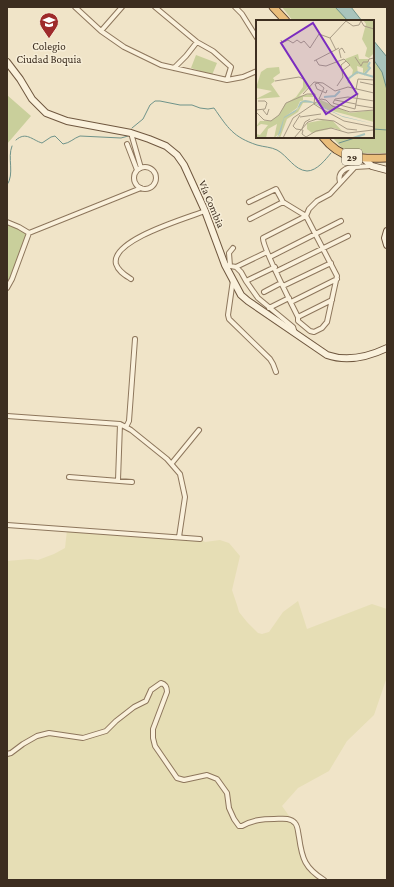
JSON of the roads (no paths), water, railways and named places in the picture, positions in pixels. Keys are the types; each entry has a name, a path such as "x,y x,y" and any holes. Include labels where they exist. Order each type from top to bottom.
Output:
{"highway":[{"path":"273,7 285,20"},
{"name":"29","path":"324,138 332,147 345,154 364,159 387,158"}],"main road":[{"name":"Vía Combia","path":"7,62 20,79 32,99 46,113 68,121 130,133 166,146 177,155 184,165 233,279 244,297 294,330 327,355 334,357 357,358 374,354 387,348"},
{"path":"364,159 372,166 387,170"},
{"path":"387,231 385,238 387,245"}],"street":[{"path":"75,7 101,31 124,47 161,65 227,80 243,77 256,71"},
{"path":"101,31 122,7"},
{"path":"155,7 197,42 213,51 231,67 227,80"},
{"path":"235,7 242,14 256,36"},
{"path":"174,68 197,42"},
{"path":"130,133 139,169"},
{"path":"127,144 139,169"},
{"path":"249,202 276,189 283,202 306,216 331,263 337,279 327,322 322,328 314,332 310,331 298,319 267,252 263,240 264,236 306,216 309,208 316,201 330,194 355,167 372,166"},
{"path":"148,167 151,168 156,174 157,178 154,185 148,189 141,188 137,186 134,176 139,169 148,167"},
{"path":"7,288 29,233 141,188"},
{"path":"250,219 283,202"},
{"path":"131,279 118,268 116,262 116,258 122,248 142,234 204,211"},
{"path":"270,257 341,221"},
{"path":"7,222 29,233"},
{"path":"246,281 323,249 348,236"},
{"path":"233,248 229,253 228,265 236,267 258,298 294,330 298,319 332,300"},
{"path":"236,267 267,252"},
{"path":"264,292 331,263"},
{"path":"233,279 228,315 229,319 270,359 276,372"},
{"path":"269,308 337,279"},
{"path":"126,427 128,421 135,339"},
{"path":"7,416 120,424 126,427 172,463 180,474 185,498 179,537"},
{"path":"118,480 120,424"},
{"path":"172,463 199,430"},
{"path":"69,477 132,482"},
{"path":"7,526 200,539"},
{"path":"7,754 11,753 37,736 48,733 83,738 106,731 134,706 146,701 151,690 161,683 166,687 167,692 153,728 153,738 155,746 177,778 184,780 207,775 215,777 227,794 229,808 234,820 239,826 260,819 287,818 291,820 297,827 302,856 307,866 311,871 324,880"}],"water":[{"path":"335,7 351,7 361,20 347,20"},
{"path":"374,41 387,57 387,90 382,72 374,60"}],"waterway":[{"path":"132,128 143,119 150,105 155,101 180,105 192,105 200,108 214,108 227,126 242,139 257,145 277,150 302,170 307,171 314,169 331,153"},
{"path":"374,129 387,130"},
{"path":"16,140 20,137 26,136 42,143 55,136 63,144 68,143 80,136 121,138 128,136"},
{"path":"339,143 355,138"},
{"path":"7,185 11,171 10,156 12,146"}],"place":[{"name":"Colegio Ciudad Boquia","path":"49,39"}]}
